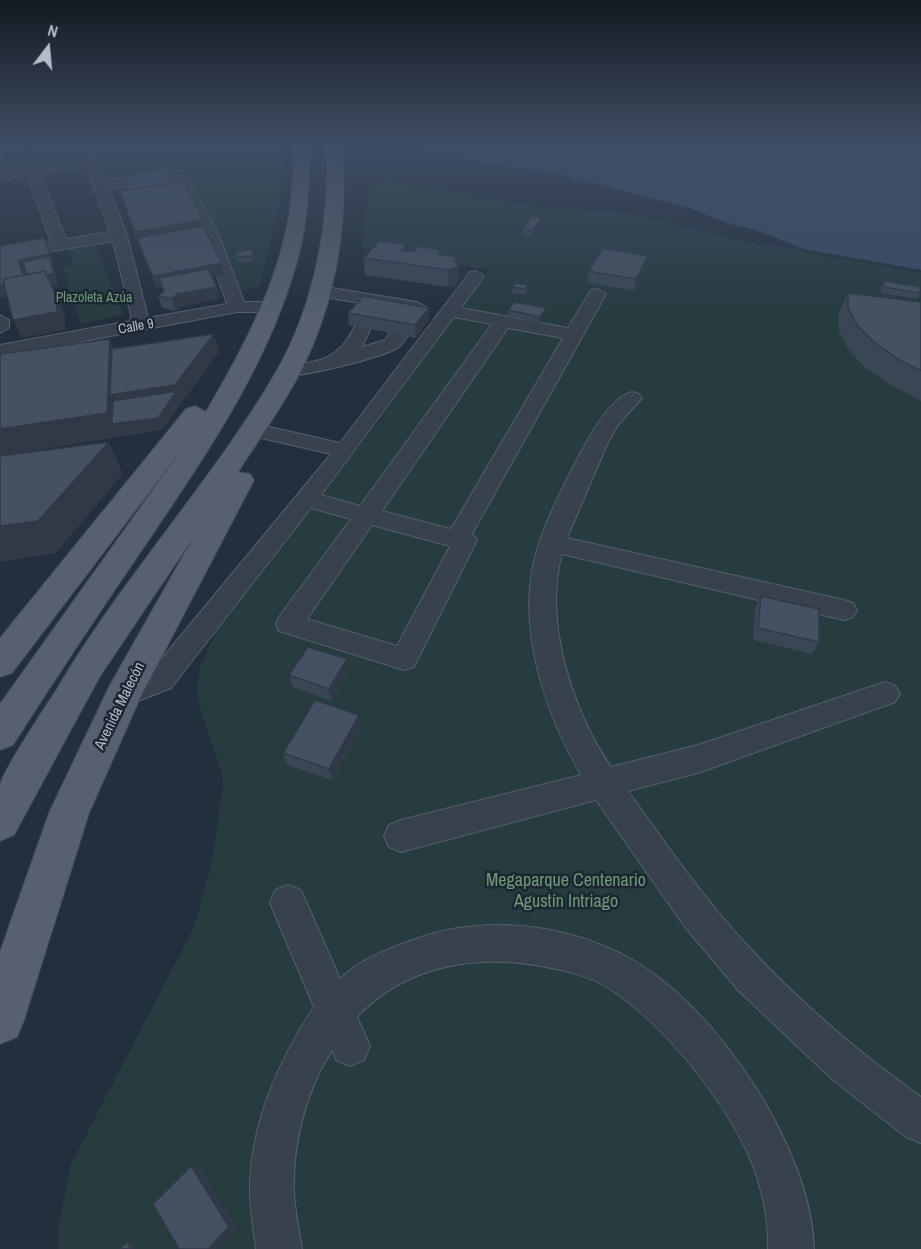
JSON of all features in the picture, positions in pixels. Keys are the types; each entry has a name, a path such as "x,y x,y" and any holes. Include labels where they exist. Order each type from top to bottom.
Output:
{"main road":[{"path":"0,734 221,410 271,307 290,252 301,203"},
{"name":"Avenida Malecón","path":"0,1020 29,927 69,813 123,695 198,561 310,322 331,244 336,203"},
{"path":"0,663 12,634 197,411 244,364"},
{"name":"Avenida Malecón","path":"0,822 88,666 225,470 266,419"},
{"path":"0,970 29,927"}],"street":[{"path":"43,203 60,245"},
{"path":"107,203 140,315 138,327"},
{"path":"194,203 211,236 237,307"},
{"path":"0,255 118,235"},
{"path":"123,695 161,680 345,451 476,276"},
{"path":"289,371 327,366 342,359 392,344 417,307 320,291"},
{"path":"457,538 597,294"},
{"path":"342,359 358,339 375,300"},
{"name":"Calle 9","path":"0,351 237,307 271,307"},
{"path":"450,311 575,335"},
{"path":"0,320 0,328"},
{"path":"305,499 366,515 465,540 404,658 289,624 366,515 503,321"},
{"path":"632,398 606,428 553,543 544,578 544,616 553,668 568,718 604,784 678,888 732,956 789,1014 893,1103 921,1122"},
{"path":"266,419 345,451"},
{"path":"553,543 657,569 844,610"},
{"path":"401,836 698,759 885,694"},
{"path":"288,903 350,1046"},
{"path":"279,1249 272,1188 285,1102 307,1052 334,1009 373,975 408,957 454,945 501,942 558,951 618,973 669,1014 713,1063 750,1111 774,1163 791,1238 791,1249"}],"green space":[{"path":"202,203 279,203 260,287 240,290 223,256"},
{"name":"Megaparque Centenario Agustín Intriago","path":"367,203 516,203 544,208 623,212 760,245 804,249 921,270 921,1249 59,1249 58,1232 70,1166 194,927 211,866 223,787 221,770 202,716 197,693 200,667 225,612 377,424 488,270 362,248"},
{"name":"Plazoleta Azúa","path":"95,245 123,315 81,324 62,267 73,265 68,250"}],"water":[{"path":"671,203 921,203 921,270 804,249"}],"pier":[{"path":"794,248 921,270 921,273 803,252"}],"building":[{"path":"124,203 195,203 203,220 135,232"},
{"path":"532,216 542,218 532,231 522,229"},
{"path":"203,226 222,263 153,276 137,238"},
{"path":"44,238 50,254 18,260 23,275 3,279 5,284 0,285 0,246"},
{"path":"379,241 406,244 401,251 414,252 418,246 441,250 438,254 458,257 454,262 459,263 455,268 448,270 364,258"},
{"path":"603,248 648,256 636,279 589,271"},
{"path":"250,249 254,252 251,256 238,257 235,253"},
{"path":"49,257 54,273 46,275 45,271 27,275 23,262"},
{"path":"208,269 217,287 177,294 172,299 158,296 164,291 159,278"},
{"path":"45,271 57,298 57,312 13,320 3,279"},
{"path":"884,281 920,287 920,293 884,287"},
{"path":"515,283 527,285 525,289 513,287"},
{"path":"848,293 921,302 921,371 898,359 873,341 858,326 848,308"},
{"path":"363,296 429,308 415,325 348,313"},
{"path":"514,302 546,308 540,317 508,310"},
{"path":"214,334 175,385 110,395 112,349"},
{"path":"110,339 107,413 0,429 0,354"},
{"path":"177,391 158,418 112,424 113,401"},
{"path":"109,442 38,521 0,526 0,456"},
{"path":"761,596 819,609 819,642 758,628"},
{"path":"308,647 347,659 329,689 289,675"},
{"path":"315,700 359,715 329,769 283,753"},
{"path":"191,1166 229,1227 208,1249 179,1249 153,1204"},
{"path":"127,1242 131,1249 119,1249"}]}
